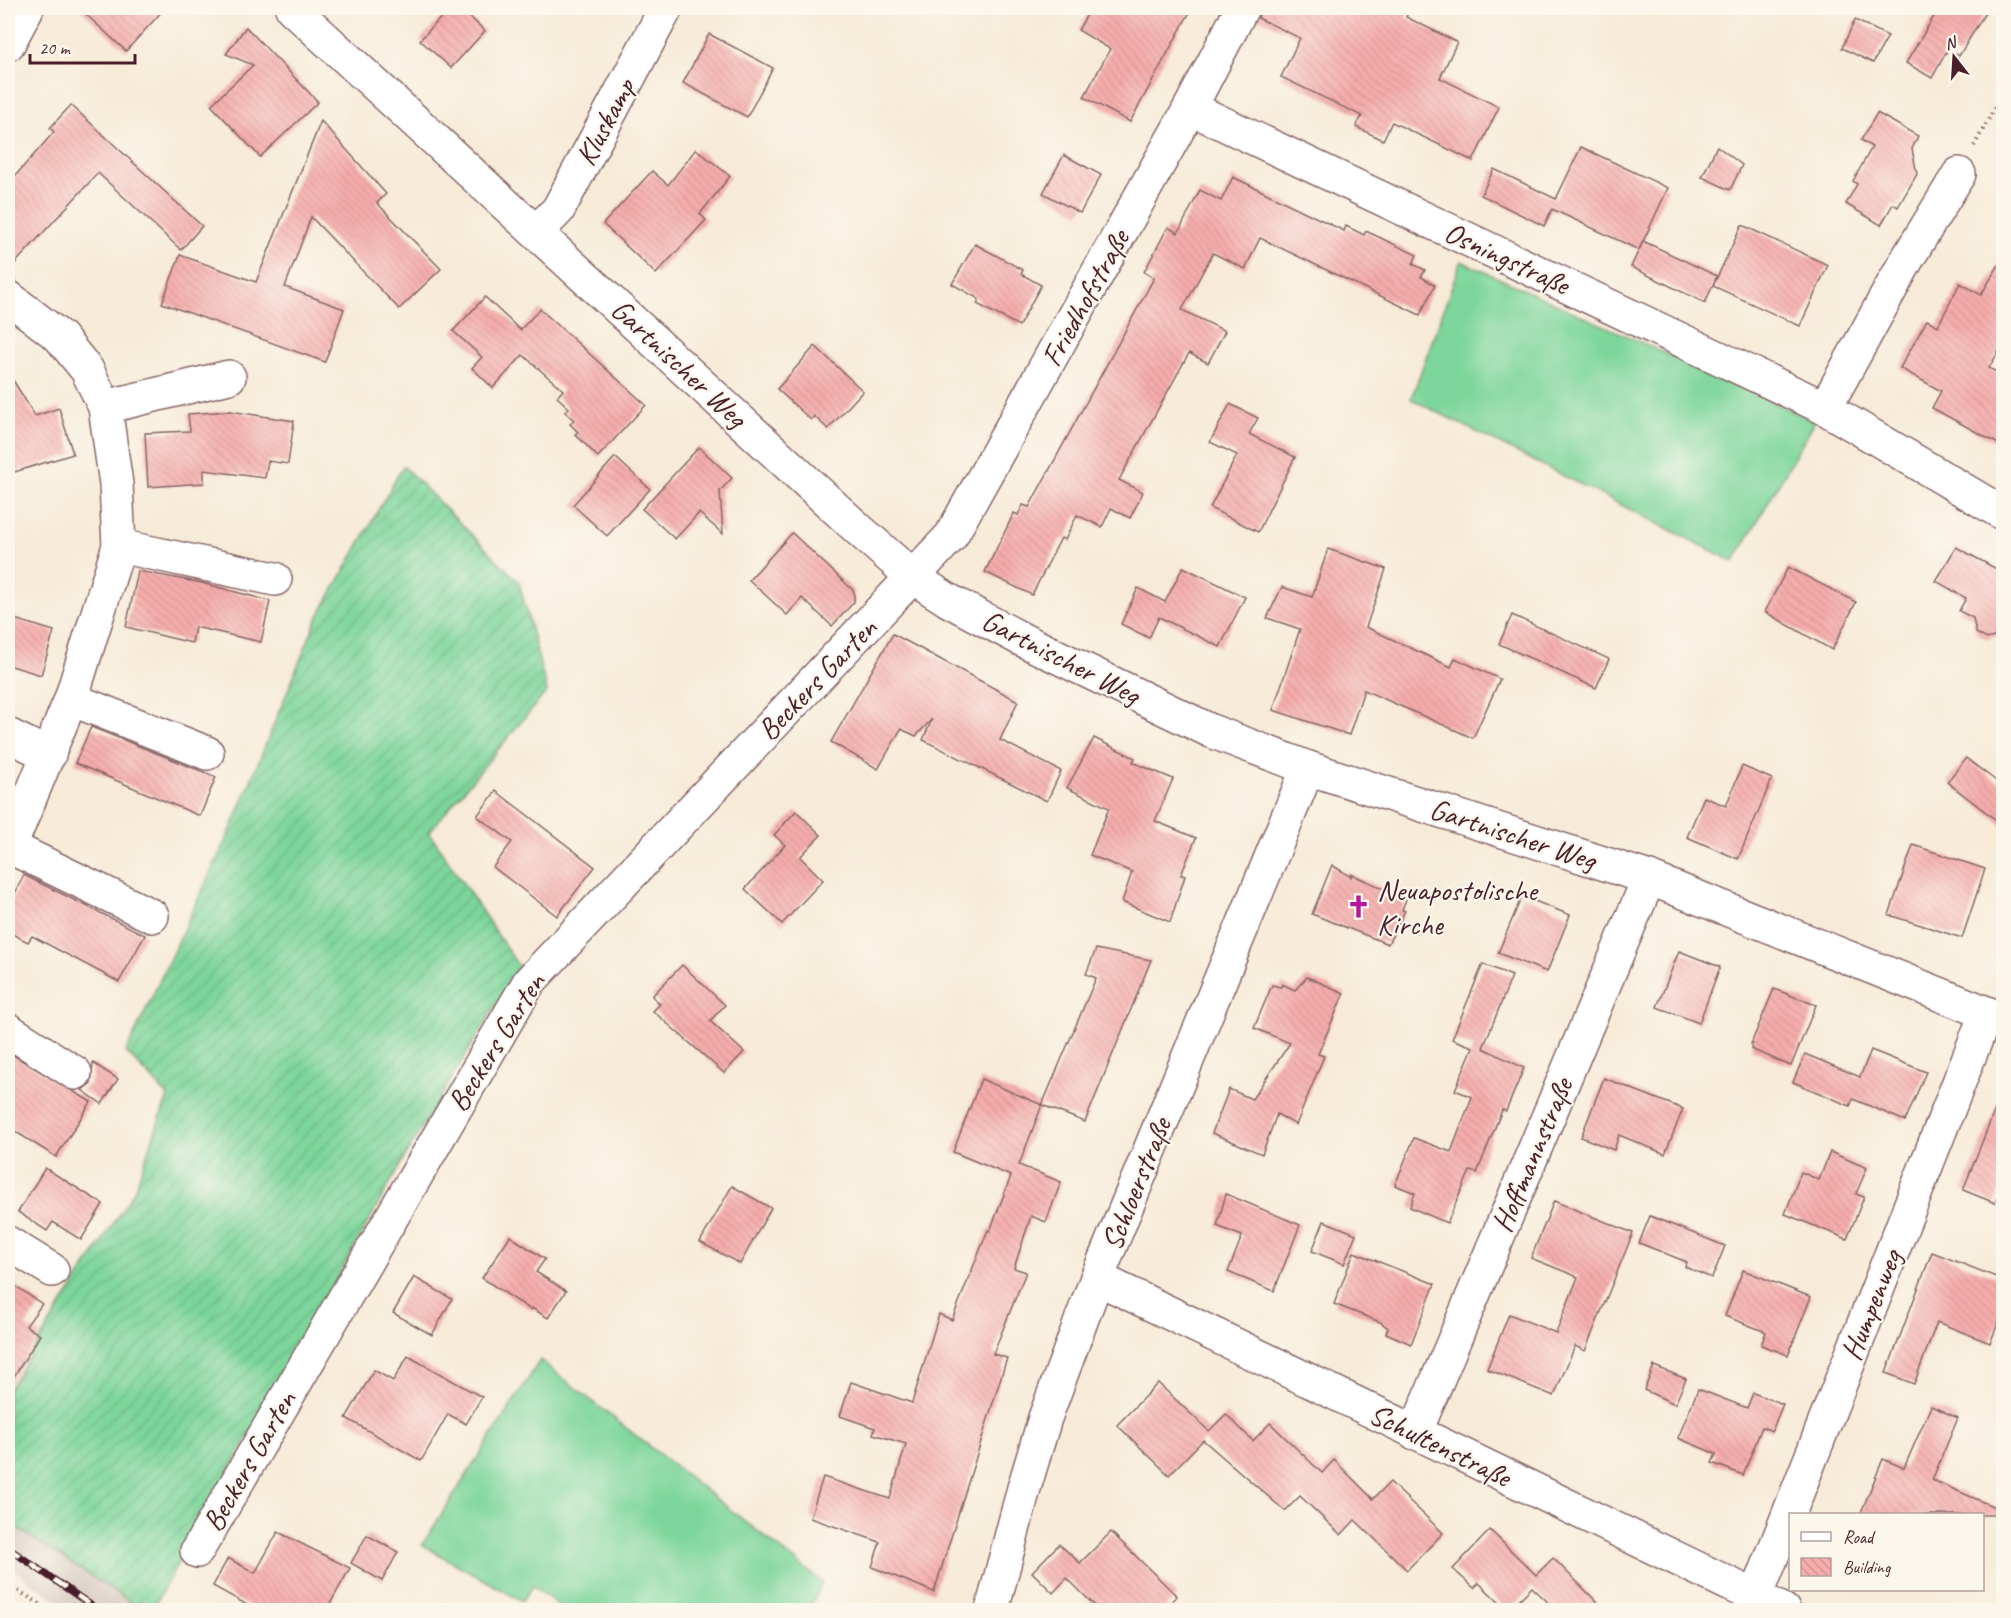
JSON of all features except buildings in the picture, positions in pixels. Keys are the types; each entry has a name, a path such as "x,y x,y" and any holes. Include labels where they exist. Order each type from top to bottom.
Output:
{"street":[{"path":"8,44 27,8"},
{"name":"Gartnischer Weg","path":"292,8 914,578 948,600 1023,640 1210,732 1308,768 1649,878 1995,1017"},
{"name":"Kluskamp","path":"537,231 558,210 666,8"},
{"name":"Friedhofstraße","path":"914,578 951,536 1190,108 1242,8"},
{"name":"Osningstraße","path":"1190,108 1825,408 2004,514"},
{"path":"1825,408 1906,261 1959,174"},
{"path":"8,297 60,337 87,370 105,407 116,484 119,546 71,699 9,849 152,916"},
{"path":"105,407 229,377"},
{"path":"119,546 274,579"},
{"name":"Beckers Garten","path":"197,1551 529,982 914,578"},
{"path":"71,699 207,753"},
{"path":"8,735 49,755"},
{"name":"Schloerstraße","path":"992,1611 1045,1418 1097,1278 1308,768"},
{"name":"Hoffmannstraße","path":"1415,1432 1649,878"},
{"name":"Humpenweg","path":"1804,1513 1995,1017"},
{"path":"8,1030 75,1072"},
{"path":"8,1243 52,1270"},
{"name":"Schultenstraße","path":"1097,1278 1769,1604"},
{"name":"Humpenweg","path":"1769,1604 1789,1552"}],"path":[{"path":"1959,174 2004,91"},
{"path":"8,1584 49,1611"}],"shaded area":[{"path":"8,1522 143,1610 71,1610 8,1566"}],"green space":[{"path":"1461,261 1815,421 1734,562 1411,399"},
{"path":"403,466 519,582 547,691 429,832 519,967 408,1151 152,1610 143,1610 8,1522 8,1390 134,1191 168,1096 126,1052 232,827 316,621"},
{"path":"540,1360 822,1582 809,1610 565,1610 533,1586 522,1601 422,1545"}],"railway":[{"path":"8,1548 98,1610"}],"place":[{"name":"Neuapostolische Kirche","path":"1359,907"}]}
